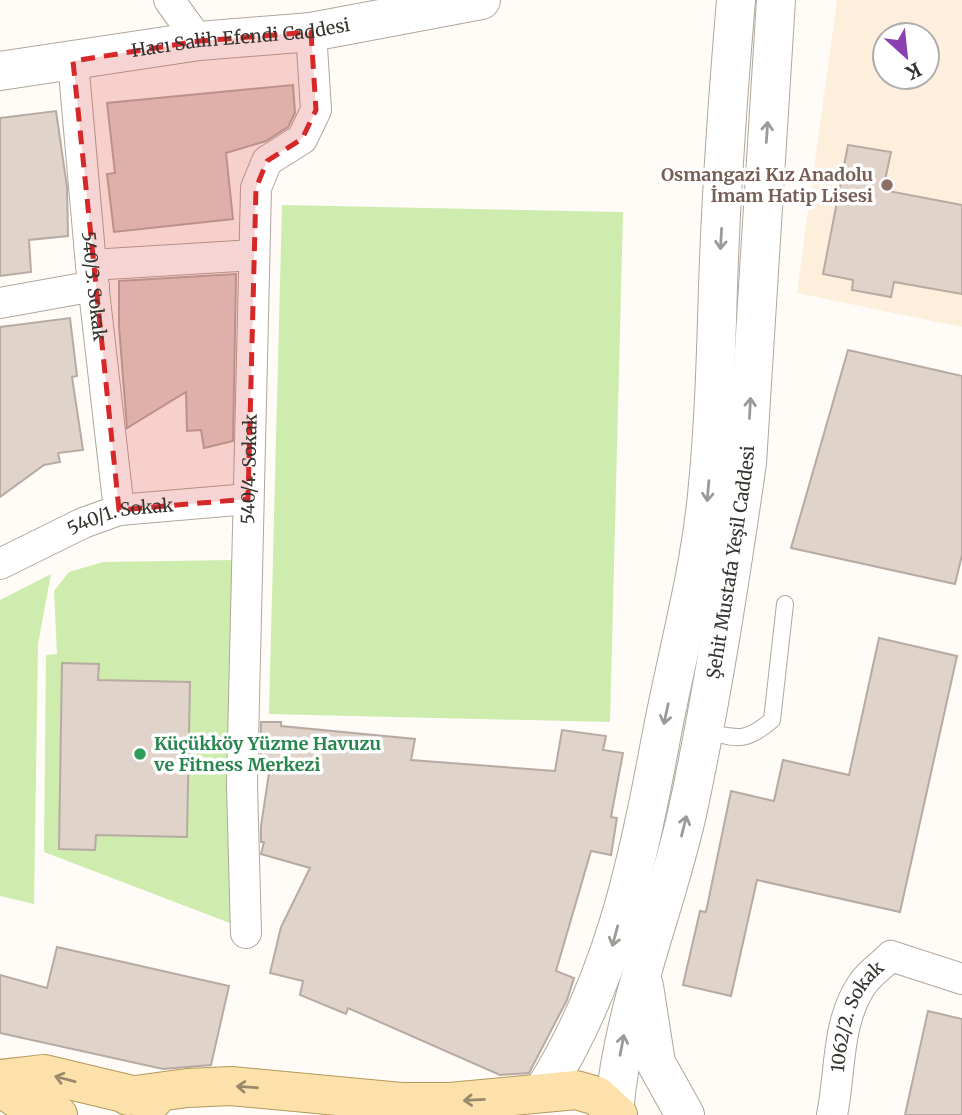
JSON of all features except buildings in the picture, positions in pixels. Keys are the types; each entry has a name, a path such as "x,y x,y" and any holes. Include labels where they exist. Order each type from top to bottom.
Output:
{"main road":[{"name":"Hacı Salih Efendi Caddesi","path":"0,71 199,41 311,32 401,8 481,0"},
{"name":"Şehit Mustafa Yeşil Caddesi","path":"531,1104 568,1052 595,997 614,942 650,798 690,601 707,497 736,0"},
{"name":"Şehit Mustafa Yeşil Caddesi","path":"615,1114 623,1039 671,879 703,731 747,463 776,0"},
{"path":"642,973 656,1063 685,1115"},
{"path":"0,1079 44,1074 128,1096 259,1115"},
{"path":"128,1096 187,1088 231,1086 411,1108 498,1099 531,1104 576,1090 597,1096 615,1114"},
{"path":"0,1087 28,1106 58,1115"}],"street":[{"path":"169,0 199,41"},
{"name":"540/4. Sokak","path":"246,933 242,785 256,188 267,161 302,139 316,110 311,32"},
{"name":"540/3. Sokak","path":"73,61 118,510"},
{"path":"0,303 93,276 254,255"},
{"name":"540/1. Sokak","path":"0,564 83,523 118,510 248,499"},
{"name":"1062/2. Sokak","path":"832,1115 839,1080 840,1036 863,983 891,956 962,979"}],"lane":[{"path":"703,731 736,738 753,736 772,720 785,604"}],"highlighted area":[{"path":"311,32 316,110 302,139 267,161 256,188 248,499 119,510 73,61 199,41"}],"shaded area":[{"name":"Osmangazi Kız Anadolu İmam Hatip Lisesi","path":"837,0 962,0 962,327 797,293"}],"green space":[{"path":"282,205 623,212 610,722 269,714"},
{"name":"Küçükköy Yüzme Havuzu ve Fitness Merkezi","path":"236,560 235,925 44,852 46,655 57,654 54,591 69,572 103,562"},
{"path":"51,574 38,644 34,904 0,896 0,600"}],"place":[{"name":"Osmangazi Kız Anadolu İmam Hatip Lisesi","path":"887,185"},
{"name":"Küçükköy Yüzme Havuzu ve Fitness Merkezi","path":"140,754"}]}
